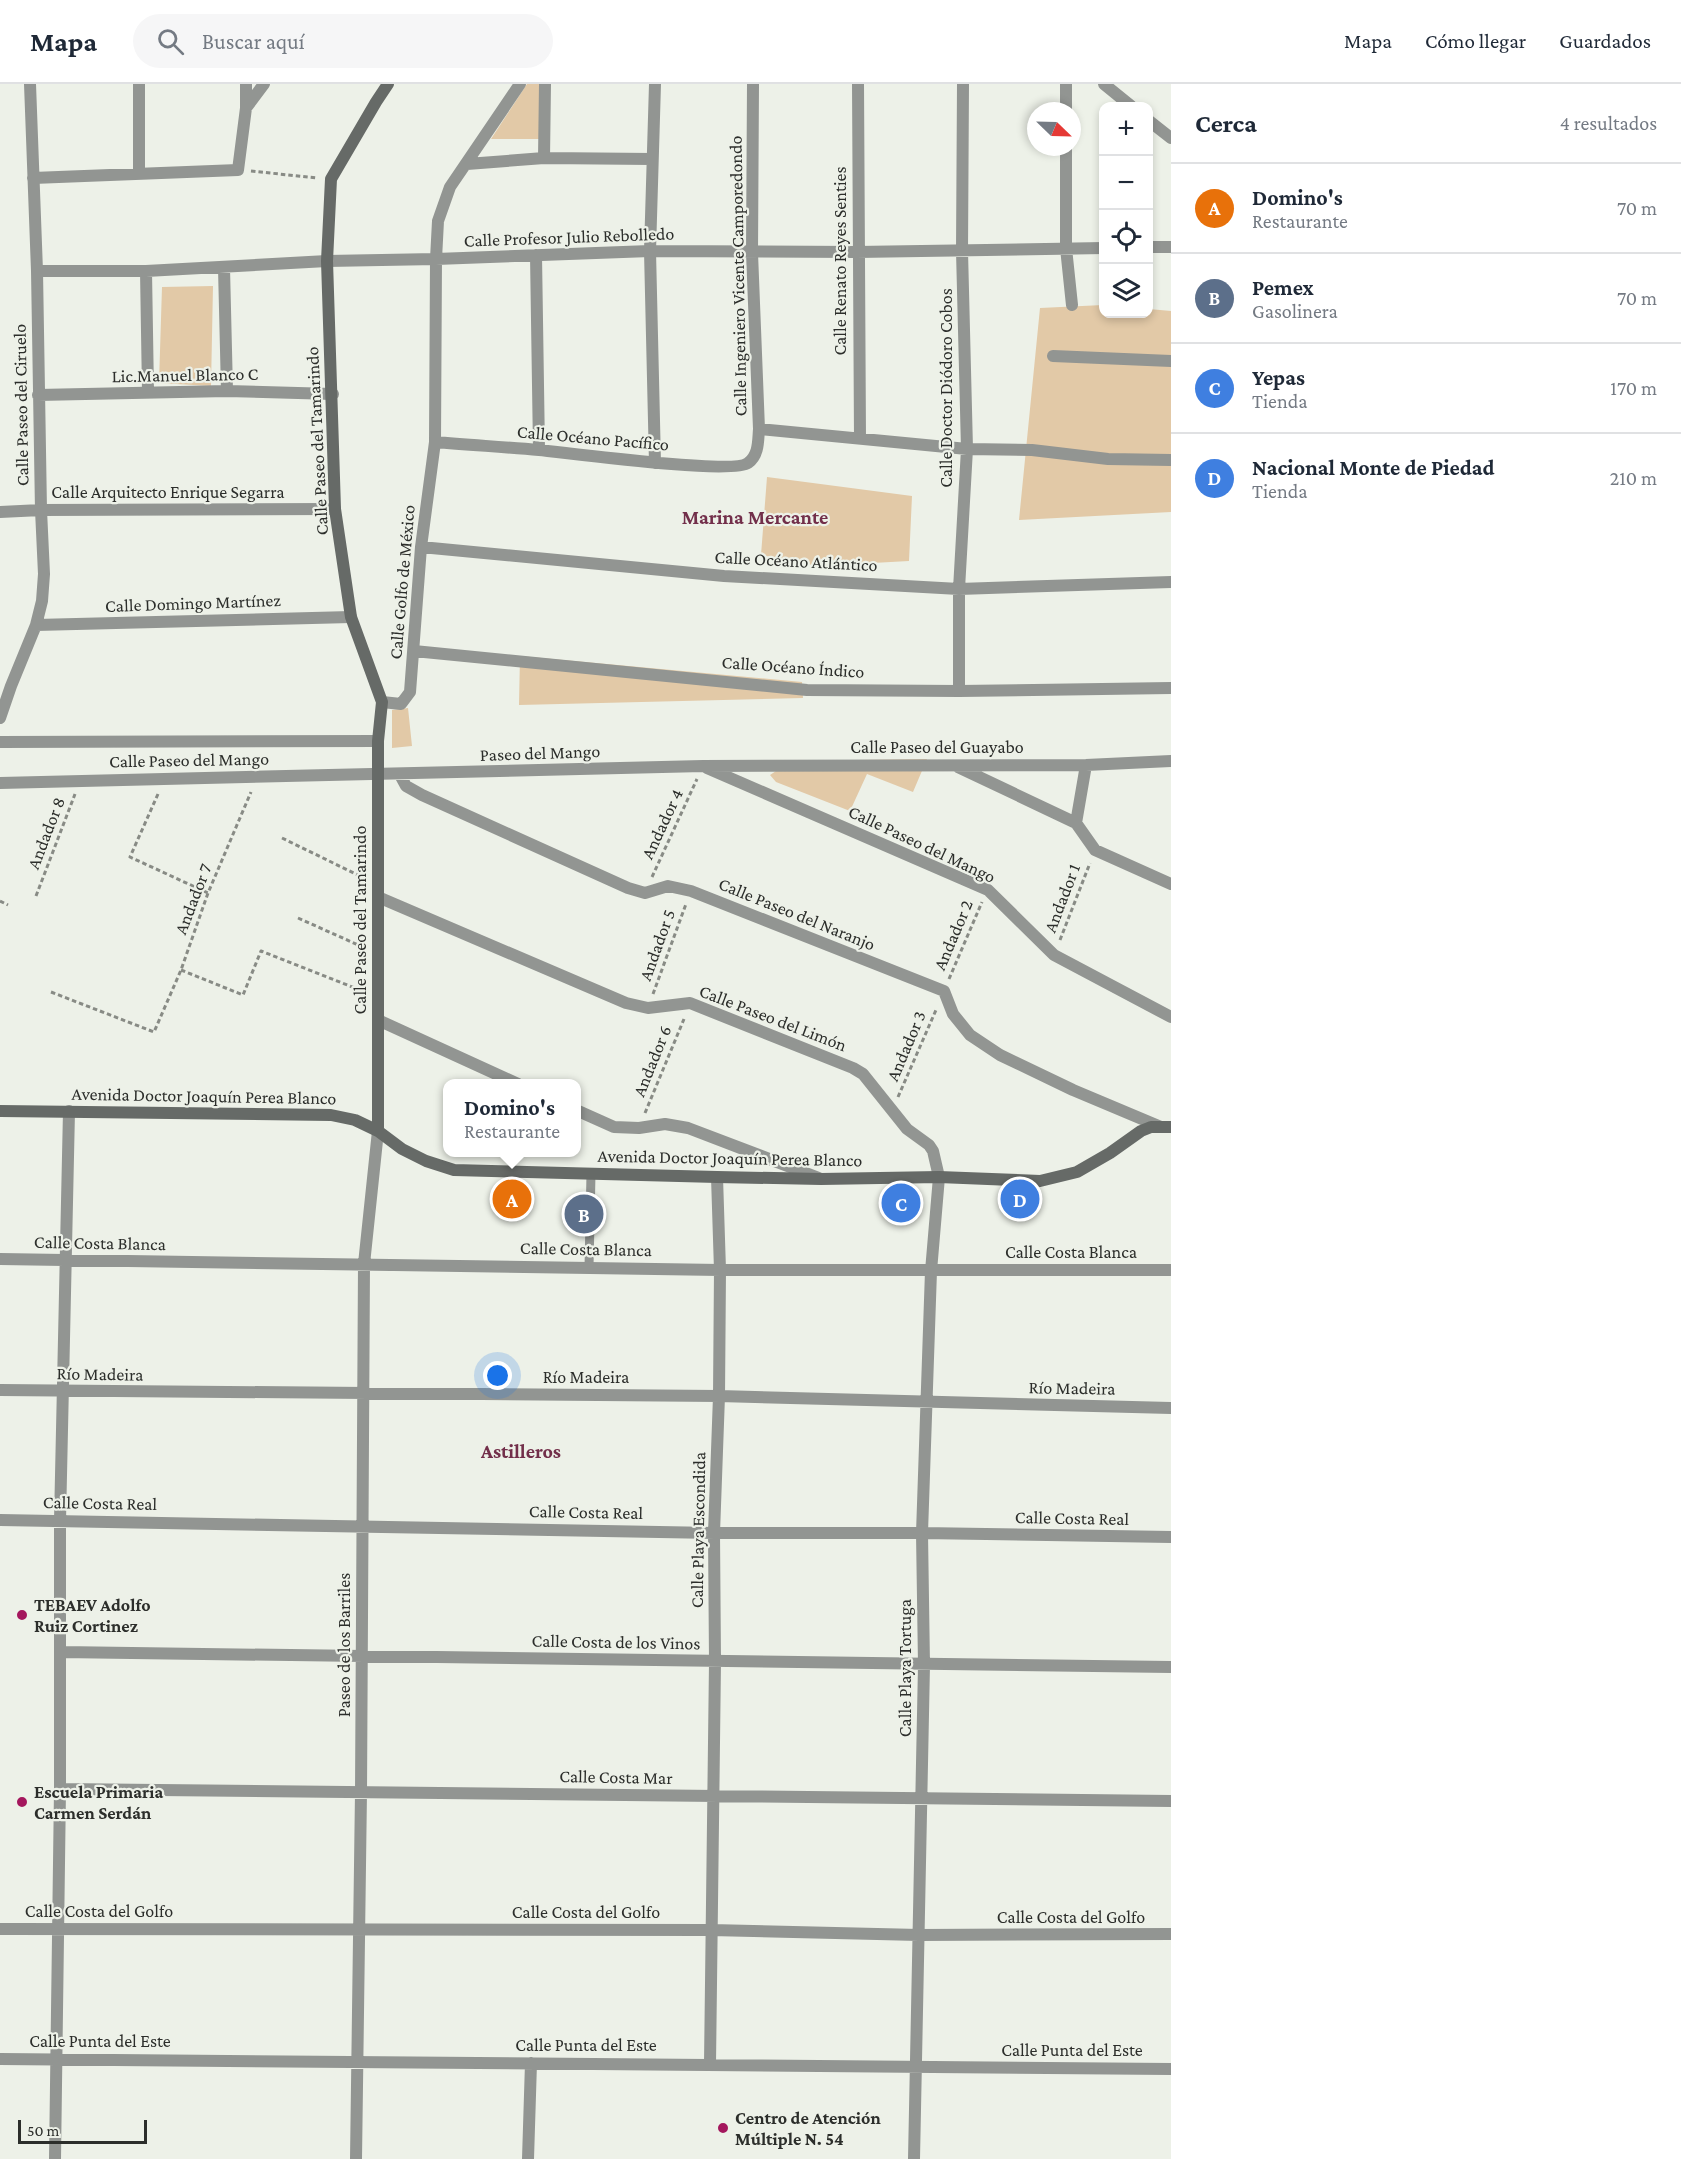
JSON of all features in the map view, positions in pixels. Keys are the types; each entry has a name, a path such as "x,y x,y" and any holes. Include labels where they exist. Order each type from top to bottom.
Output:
{"main road":[{"name":"Calle Paseo del Tamarindo","path":"378,1131 378,741 382,702 351,617 335,509 327,261 331,179 388,84"},
{"name":"Avenida Doctor Joaquín Perea Blanco","path":"0,1111 331,1115 355,1120 378,1131 402,1149 426,1161 454,1170 821,1179 939,1177 1040,1181 1077,1172 1142,1131 1151,1127 1166,1127"}],"street":[{"name":"Calle Paseo del Ciruelo","path":"0,718 5,686 36,626 42,601 44,574 40,510 37,271 30,84"},
{"path":"139,84 139,173"},
{"path":"33,178 238,170 246,108 246,84"},
{"path":"246,108 264,84"},
{"name":"Calle Golfo de México","path":"382,702 401,704 410,692 421,547 435,442 438,221 450,187 520,84"},
{"path":"544,158 545,84"},
{"path":"655,84 650,251 655,463"},
{"name":"Calle Ingeniero Vicente Camporedondo","path":"748,463 756,453 759,429 752,253 753,84"},
{"name":"Calle Renato Reyes Senties","path":"858,84 860,438"},
{"name":"Calle Doctor Diódoro Cobos","path":"959,691 959,589 968,449 962,251 963,84"},
{"path":"1066,84 1066,102"},
{"path":"1104,84 1126,102"},
{"path":"1153,123 1171,138"},
{"path":"1066,156 1066,248 1072,305"},
{"path":"466,164 544,158 652,159"},
{"path":"1153,247 1171,247"},
{"name":"Calle Profesor Julio Rebolledo","path":"37,271 146,271 327,261 650,251 752,253 1099,248"},
{"path":"536,255 539,450"},
{"path":"224,268 227,391"},
{"path":"146,271 148,392"},
{"path":"1053,356 1171,361"},
{"name":"Lic.Manuel Blanco C","path":"38,395 227,391 333,394"},
{"path":"759,429 968,449 1032,450 1108,459 1171,460"},
{"name":"Calle Océano Pacífico","path":"435,442 539,450 655,463 740,466 748,463"},
{"name":"Calle Arquitecto Enrique Segarra","path":"0,512 335,509"},
{"name":"Calle Océano Atlántico","path":"421,547 724,576 959,589 1171,582"},
{"name":"Calle Domingo Martínez","path":"36,626 351,617"},
{"name":"Calle Océano Índico","path":"414,651 807,690 959,691 1171,688"},
{"name":"Calle Paseo del Mango","path":"0,742 378,741"},
{"name":"Calle Paseo del Guayabo","path":"703,766 1086,765 1171,761"},
{"path":"954,765 1076,823 1095,850 1171,884"},
{"path":"1076,823 1086,765"},
{"name":"Calle Paseo del Mango","path":"703,766 988,890 1054,956 1171,1017"},
{"name":"Paseo del Mango","path":"378,773 400,775 703,766"},
{"name":"Calle Paseo del Mango","path":"0,783 378,773"},
{"path":"400,775 406,786 422,795 628,888 645,893"},
{"name":"Calle Paseo del Naranjo","path":"645,893 668,886 691,891 944,991"},
{"name":"Calle Paseo del Limón","path":"378,891 626,1003 648,1008 690,1003 863,1074 907,1130 929,1145 933,1151 939,1177"},
{"path":"944,991 953,1014 970,1035 999,1055 1073,1090 1166,1127"},
{"path":"378,1020 509,1079"},
{"path":"55,2159 60,1789 60,1521 69,1111"},
{"path":"581,1112 614,1127 639,1128 665,1124 688,1128 821,1179"},
{"name":"Paseo de los Barriles","path":"356,2159 364,1264 378,1131"},
{"name":"Calle Playa Escondida","path":"710,2064 715,1662 714,1533 719,1396 720,1270 717,1177"},
{"name":"Calle Playa Tortuga","path":"914,2159 923,1798 922,1533 931,1270 939,1177"},
{"name":"Calle Costa Blanca","path":"0,1259 720,1270 1171,1270"},
{"name":"Río Madeira","path":"0,1390 719,1396 1171,1408"},
{"name":"Calle Costa Real","path":"0,1520 714,1533 922,1533 1171,1538"},
{"name":"Calle Costa de los Vinos","path":"61,1652 1171,1667"},
{"name":"Calle Costa Mar","path":"60,1789 1171,1801"},
{"name":"Calle Costa del Golfo","path":"0,1929 711,1930 920,1935 1171,1935"},
{"name":"Calle Punta del Este","path":"0,2059 1171,2069"},
{"path":"528,2159 531,2063"}],"lane":[{"path":"589,1267 591,1174"}],"path":[{"path":"238,170 331,179"},
{"name":"Andador 4","path":"645,893 703,766"},
{"name":"Andador 7","path":"51,992 154,1032 181,970 208,893 257,776"},
{"path":"164,778 130,857 208,893"},
{"name":"Andador 8","path":"36,896 81,780"},
{"path":"282,838 378,891"},
{"name":"Andador 1","path":"1054,956 1095,850"},
{"name":"Andador 2","path":"944,991 988,890"},
{"name":"Andador 5","path":"648,1008 691,891"},
{"path":"0,902 8,905"},
{"path":"298,918 378,954"},
{"path":"181,970 243,995 261,951 378,998"},
{"name":"Andador 3","path":"892,1111 944,991"},
{"name":"Andador 6","path":"639,1128 690,1003"}],"shaded area":[{"path":"527,84 539,84 541,139 491,139"},
{"path":"213,286 211,386 159,383 162,287"},
{"path":"1099,305 1099,318 1153,318 1153,309 1171,311 1171,512 1019,520 1040,308"},
{"path":"767,477 912,496 909,561 818,566 761,555"},
{"path":"520,656 802,682 803,698 519,705"},
{"path":"408,708 412,746 392,748 392,710"},
{"path":"927,759 913,792 867,774 850,811 776,782 770,775 791,761"}],"place":[{"name":"Domino's","path":"512,1199"},
{"name":"Nacional Monte de Piedad","path":"1020,1199"},
{"name":"Yepas","path":"901,1203"},
{"name":"Pemex","path":"584,1214"},
{"name":"TEBAEV Adolfo Ruiz Cortinez","path":"22,1615"},
{"name":"Escuela Primaria Carmen Serdán","path":"22,1802"},
{"name":"Centro de Atención Múltiple N. 54","path":"723,2128"}],"district":[{"name":"Marina Mercante","path":"755,517"},
{"name":"Astilleros","path":"521,1451"}]}
